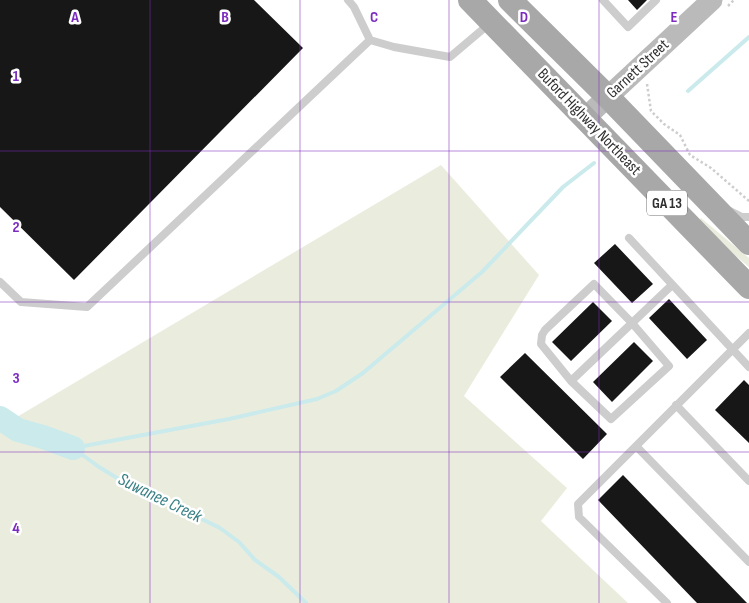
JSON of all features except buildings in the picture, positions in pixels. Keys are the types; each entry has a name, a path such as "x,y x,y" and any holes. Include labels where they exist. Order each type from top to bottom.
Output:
{"main road":[{"name":"Buford Highway Northeast","path":"470,0 586,118 748,289"},
{"name":"Buford Highway Northeast","path":"522,8 749,243"}],"street":[{"name":"Garnett Street","path":"586,118 719,3"}],"lane":[{"path":"348,0 354,7 370,40 394,47 450,58 492,21"},
{"path":"603,0 628,27 656,0"},
{"path":"0,282 21,302 87,307 370,40"},
{"path":"708,201 742,217 749,217"},
{"path":"629,238 749,367"},
{"path":"594,284 632,323 669,366 611,419 571,381 541,344 542,335 594,284"},
{"path":"571,381 672,285"},
{"path":"667,603 579,517 578,504 749,333"},
{"path":"738,344 749,340"},
{"path":"676,405 749,481"},
{"path":"636,446 749,562"}],"path":[{"path":"719,3 734,0"},
{"path":"650,78 647,82 651,111 664,124 680,135 690,155 711,168 749,201"}],"shaded area":[{"path":"441,165 539,275 464,396 567,488 541,521 628,603 0,603 0,427"},
{"path":"701,218 749,258 749,267 699,220"}],"waterway":[{"path":"688,91 749,37"},
{"path":"73,448 229,419 317,399 336,391 363,373 482,272 563,187 594,163"},
{"name":"Suwanee Creek","path":"0,418 18,430 73,448"},
{"name":"Suwanee Creek","path":"73,448 117,478 141,487 220,528 239,542 255,560 279,577 306,603"}]}
